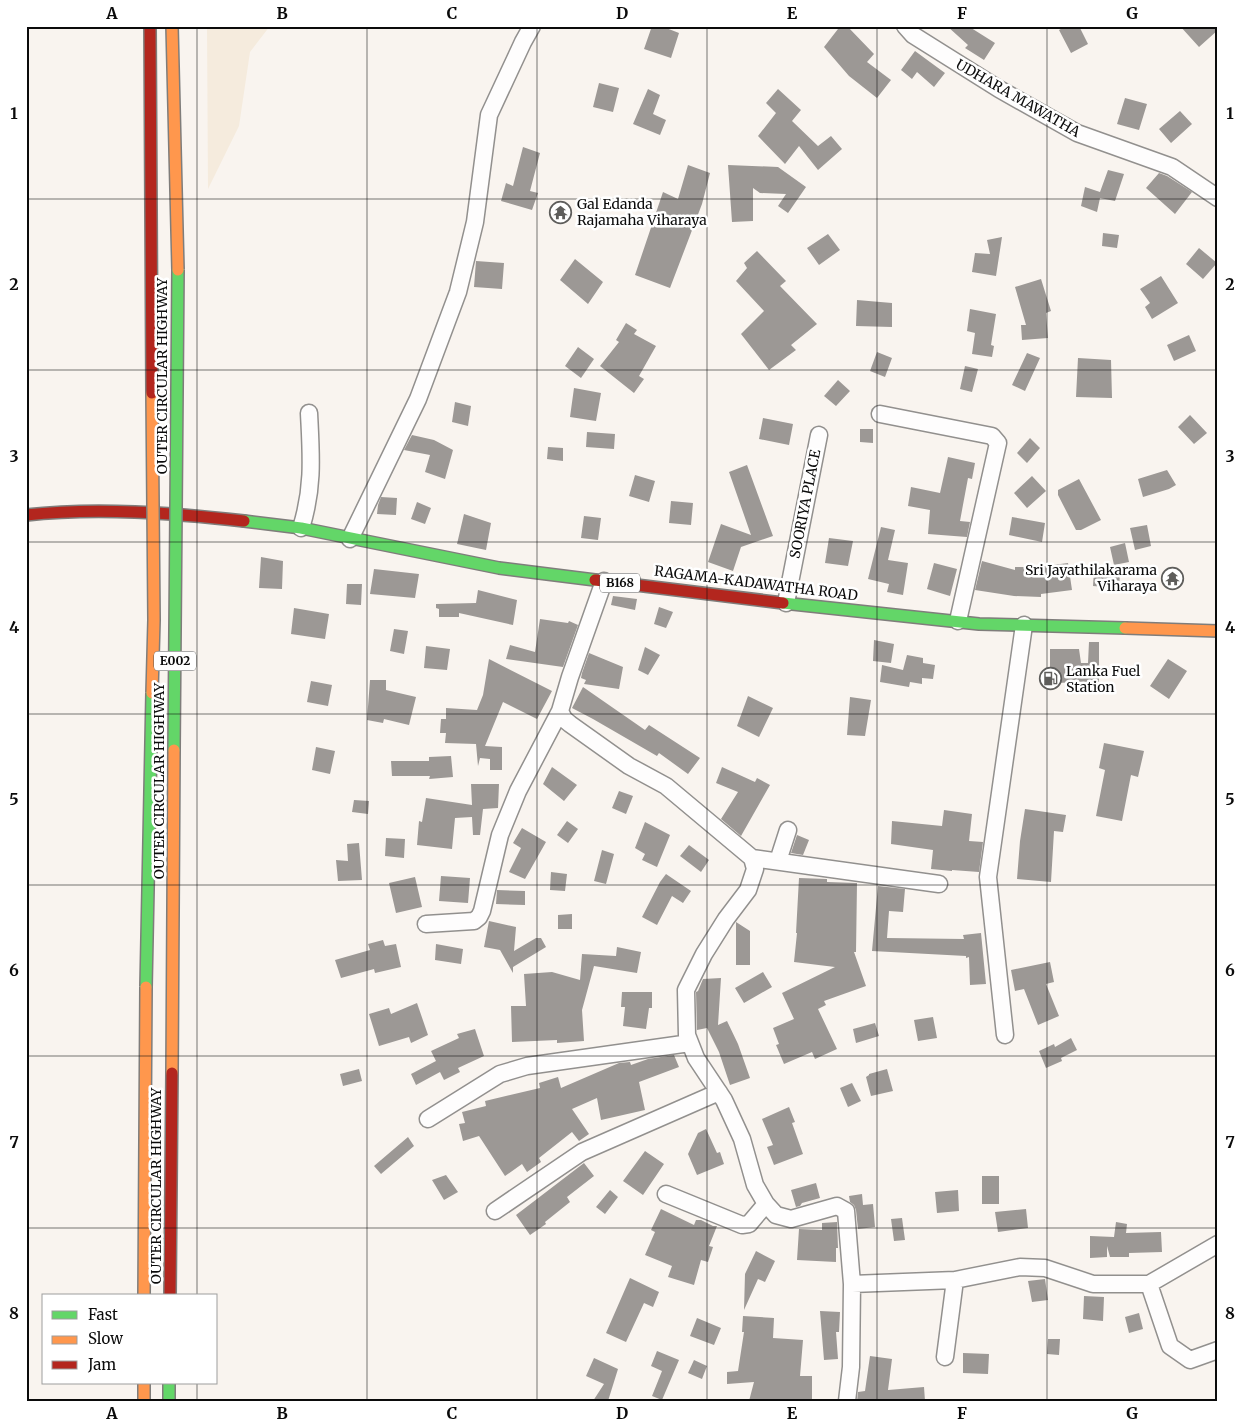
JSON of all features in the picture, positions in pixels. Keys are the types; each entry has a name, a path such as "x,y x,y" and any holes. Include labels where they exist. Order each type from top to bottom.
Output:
{"main road":[{"name":"OUTER CIRCULAR HIGHWAY","path":"144,1294 147,909 154,620 150,26"},
{"name":"OUTER CIRCULAR HIGHWAY","path":"170,1294 178,278 172,26"},
{"name":"RAGAMA-KADAWATHA ROAD","path":"26,515 53,512 127,512 201,516 301,528 499,568 786,603 958,621 1218,631"},
{"path":"144,1384 144,1401"},
{"path":"169,1384 169,1401"}],"street":[{"path":"350,539 418,399 458,292 475,222 489,115 532,26"},
{"name":"UDHARA MAWATHA","path":"905,26 913,35 999,89 1077,133 1172,167 1218,198"},
{"path":"301,528 307,508 311,482 309,412"},
{"path":"880,414 992,436 998,443 958,621"},
{"name":"SOORIYA PLACE","path":"786,603 819,435"},
{"path":"426,924 474,921 479,917 500,835 518,791 560,710 604,580"},
{"path":"1005,1035 988,877 1024,625"},
{"path":"560,710 564,719 570,724 629,766 666,786 752,858 939,884"},
{"path":"778,862 788,830"},
{"path":"752,858 755,869 748,890 726,919 686,990 687,1035 696,1058 719,1092 742,1139 756,1185 766,1204 776,1215 791,1220 837,1206 846,1211 852,1284 851,1367 847,1401"},
{"path":"428,1119 500,1074 527,1066 690,1043"},
{"path":"495,1211 582,1152 719,1092"},
{"path":"666,1194 742,1225 749,1224 766,1204"},
{"path":"852,1284 955,1280 1020,1267 1045,1268 1093,1284 1149,1284 1218,1244"},
{"path":"945,1358 955,1280"},
{"path":"1149,1284 1170,1346 1190,1360 1218,1350"}],"shaded area":[{"path":"207,26 270,26 250,52 239,126 208,189"}],"building":[{"path":"652,26 661,26 679,33 671,58 644,49"},
{"path":"847,26 874,54 867,62 891,80 877,98 849,76 824,47 838,29"},
{"path":"947,26 968,26 995,43 984,60 965,48 968,45"},
{"path":"1066,26 1079,26 1088,44 1071,53 1059,30"},
{"path":"1180,26 1218,26 1218,30 1199,47"},
{"path":"915,51 945,73 934,87 917,72 912,79 901,70"},
{"path":"599,83 619,88 613,112 593,107"},
{"path":"648,89 660,95 653,114 666,120 660,135 633,124"},
{"path":"778,89 801,110 792,121 818,146 831,136 842,149 818,170 799,146 785,164 758,136 776,113 766,103"},
{"path":"1125,98 1147,104 1139,130 1117,124"},
{"path":"1180,111 1192,124 1171,143 1159,129"},
{"path":"523,147 540,153 530,191 538,193 532,210 501,201 506,183 513,186"},
{"path":"688,165 710,173 702,204 670,288 635,275 663,192 678,199"},
{"path":"728,165 778,167 806,187 788,213 778,206 786,194 760,193 753,188 753,221 732,222"},
{"path":"1108,170 1124,174 1115,201 1100,198 1097,212 1081,206 1085,187 1100,192"},
{"path":"1159,173 1192,192 1175,214 1146,188"},
{"path":"1103,233 1119,235 1117,248 1102,246"},
{"path":"828,234 840,250 819,265 807,248"},
{"path":"1002,237 996,276 972,272 975,253 990,254 987,240"},
{"path":"1199,248 1217,263 1203,279 1186,264"},
{"path":"757,251 786,281 780,286 817,324 791,345 796,350 769,370 741,334 764,311 736,281 747,268 744,263"},
{"path":"575,259 603,282 588,304 560,280"},
{"path":"476,261 504,263 502,289 474,287"},
{"path":"1161,276 1178,303 1152,319 1145,307 1150,303 1140,289"},
{"path":"1041,279 1051,311 1046,313 1048,338 1022,340 1021,325 1026,325 1015,287"},
{"path":"857,300 892,303 892,327 856,326"},
{"path":"970,309 996,314 991,345 994,346 992,357 972,354 975,333 967,331"},
{"path":"626,323 637,330 634,334 656,346 639,376 644,379 634,393 600,366 619,342 616,340"},
{"path":"1189,335 1196,351 1174,361 1167,345"},
{"path":"578,347 594,359 581,378 565,366"},
{"path":"877,352 892,358 885,377 870,371"},
{"path":"1027,353 1040,358 1025,391 1012,385"},
{"path":"1078,358 1111,360 1112,398 1076,397"},
{"path":"965,366 978,369 972,392 960,389"},
{"path":"838,380 850,391 836,406 824,396"},
{"path":"574,388 601,393 596,421 570,417"},
{"path":"455,402 471,406 468,426 452,422"},
{"path":"1190,415 1207,433 1194,444 1178,427"},
{"path":"763,418 793,424 789,445 759,439"},
{"path":"860,429 873,429 873,443 860,442"},
{"path":"587,432 615,434 614,449 586,447"},
{"path":"412,435 434,440 453,450 445,479 425,472 430,455 404,450"},
{"path":"1030,438 1040,448 1027,463 1017,453"},
{"path":"548,447 563,448 563,461 547,459"},
{"path":"948,457 975,463 972,479 968,478 960,521 970,522 967,537 928,534 930,510 908,506 911,487 940,493"},
{"path":"747,465 773,536 741,547 733,571 708,562 721,524 751,535 729,472"},
{"path":"1167,470 1176,485 1143,497 1138,479"},
{"path":"635,475 655,481 649,502 629,496"},
{"path":"1032,476 1046,491 1027,508 1014,493"},
{"path":"1079,479 1101,520 1081,530 1076,530 1058,495 1058,490"},
{"path":"381,497 397,498 396,515 377,514"},
{"path":"671,501 693,503 691,525 669,523"},
{"path":"417,502 431,508 425,524 411,519"},
{"path":"464,514 491,523 486,550 457,544"},
{"path":"584,516 601,518 598,540 581,538"},
{"path":"1012,517 1045,523 1042,542 1009,535"},
{"path":"1147,525 1151,546 1135,550 1130,528"},
{"path":"881,527 895,530 888,560 908,563 903,595 887,592 889,584 868,579"},
{"path":"829,538 853,541 848,566 825,563"},
{"path":"1125,543 1129,562 1114,565 1110,547"},
{"path":"261,557 283,561 282,589 259,588"},
{"path":"982,561 1015,570 1015,567 1038,567 1068,563 1072,590 1041,594 1041,597 1014,596 975,590"},
{"path":"934,563 957,569 950,596 927,589"},
{"path":"374,569 419,574 415,598 370,594"},
{"path":"1094,571 1120,573 1119,588 1093,586"},
{"path":"347,584 362,584 361,605 346,604"},
{"path":"478,590 517,600 513,625 459,613 459,617 439,617 439,609 436,608 436,604 476,603"},
{"path":"613,596 637,599 635,610 611,605"},
{"path":"659,607 673,612 666,628 654,624"},
{"path":"294,608 329,614 325,639 291,634"},
{"path":"540,619 568,623 569,621 578,625 563,667 506,659 510,645 535,652"},
{"path":"394,629 408,631 404,654 390,651"},
{"path":"874,640 894,644 891,663 873,661"},
{"path":"1089,642 1099,642 1099,682 1050,683 1050,649 1079,649 1081,663 1088,663"},
{"path":"426,646 450,649 447,670 424,668"},
{"path":"645,647 660,655 648,675 638,670"},
{"path":"589,653 623,667 619,689 584,684 586,680 581,678"},
{"path":"907,655 923,658 923,663 935,665 933,679 922,678 922,684 910,682 909,687 880,682 882,665 903,670"},
{"path":"489,659 552,691 537,719 503,702 485,746 502,747 502,770 490,770 490,759 480,758 478,766 476,744 445,743 446,733 440,733 441,719 446,719 446,708 477,710 483,695"},
{"path":"1168,659 1187,671 1169,699 1150,686"},
{"path":"370,680 386,680 386,690 416,697 409,725 384,719 383,723 367,720"},
{"path":"311,681 332,685 328,706 307,702"},
{"path":"583,687 645,730 649,725 700,758 688,774 659,753 657,756 572,708"},
{"path":"748,696 773,708 759,737 737,726"},
{"path":"850,697 871,700 865,736 847,735"},
{"path":"1104,743 1144,751 1138,777 1131,775 1122,821 1096,816 1105,770 1099,768"},
{"path":"316,747 335,751 330,774 312,770"},
{"path":"451,756 453,777 429,779 430,776 392,776 391,761 429,761 429,757"},
{"path":"552,767 577,785 564,801 543,784"},
{"path":"722,767 755,782 757,778 770,785 741,836 721,819 738,792 716,783"},
{"path":"471,784 499,784 498,808 483,809 480,835 473,835 472,817 455,818 452,849 417,845 419,821 422,822 426,798 472,805"},
{"path":"619,791 633,796 626,814 612,808"},
{"path":"354,800 369,801 368,814 352,812"},
{"path":"1025,809 1066,815 1063,832 1054,831 1051,882 1017,879"},
{"path":"944,810 972,814 969,841 983,842 979,872 931,869 933,850 891,844 892,821 942,826"},
{"path":"567,821 578,829 568,843 557,835"},
{"path":"645,822 670,835 657,867 642,860 645,854 635,848"},
{"path":"522,828 546,842 525,879 509,872 521,848 513,843"},
{"path":"797,835 809,840 803,855 791,853"},
{"path":"386,838 405,839 404,858 385,856"},
{"path":"359,843 362,880 338,881 336,860 348,861 347,844"},
{"path":"689,845 709,860 701,872 680,856"},
{"path":"602,850 614,854 606,884 594,881"},
{"path":"551,872 567,874 565,891 550,890"},
{"path":"666,874 691,891 683,903 672,896 657,925 642,917"},
{"path":"441,876 470,878 468,903 439,901"},
{"path":"415,877 422,907 396,913 389,883"},
{"path":"799,878 827,879 827,882 857,883 856,952 854,952 866,986 824,1001 826,1005 818,1009 837,1049 815,1059 812,1052 784,1064 776,1045 779,1044 773,1028 794,1019 782,993 835,967 794,962"},
{"path":"878,886 905,889 903,912 889,911 887,938 964,939 963,935 981,933 986,984 970,985 969,957 966,958 966,956 872,951"},
{"path":"497,890 525,891 525,905 496,904"},
{"path":"572,914 572,929 558,929 558,915"},
{"path":"489,921 516,927 514,951 536,938 541,938 546,947 513,967 513,973 500,950 484,947"},
{"path":"736,922 750,931 750,965 736,965"},
{"path":"383,940 385,946 396,944 401,967 375,973 374,969 341,978 335,960 370,950 368,944"},
{"path":"436,944 463,949 461,964 435,960"},
{"path":"617,947 641,952 637,973 594,966 582,1010 584,1041 557,1043 557,1040 512,1042 511,1006 526,1006 524,974 552,972 580,980 582,954 616,956"},
{"path":"1050,962 1054,982 1046,984 1059,1016 1038,1025 1024,989 1015,991 1011,970"},
{"path":"763,972 772,987 744,1003 735,988"},
{"path":"721,978 718,1025 727,1021 738,1044 750,1078 730,1085 719,1052 707,1028 697,1030 696,992 703,979"},
{"path":"622,992 652,992 652,1008 649,1008 646,1029 623,1026 625,1007 621,1007"},
{"path":"417,1003 428,1035 411,1043 409,1037 379,1046 369,1014 389,1008 391,1014"},
{"path":"933,1017 937,1038 918,1041 914,1020"},
{"path":"875,1023 879,1036 856,1043 853,1029"},
{"path":"475,1029 484,1056 458,1068 460,1072 444,1080 440,1072 416,1085 411,1074 436,1061 431,1051 459,1038 457,1034"},
{"path":"1071,1038 1077,1050 1061,1058 1062,1061 1046,1068 1039,1051 1054,1044 1055,1047"},
{"path":"674,1055 679,1067 639,1082 645,1110 601,1120 597,1098 572,1109 589,1134 579,1141 572,1132 539,1158 541,1162 527,1172 522,1164 505,1176 479,1136 463,1141 459,1124 465,1123 462,1112 486,1106 485,1101 540,1088 539,1083 558,1077 561,1088 619,1063 630,1062 631,1065 648,1059"},
{"path":"359,1069 362,1081 343,1086 340,1074"},
{"path":"887,1069 893,1091 871,1096 866,1077 869,1074"},
{"path":"852,1083 861,1101 848,1107 840,1088"},
{"path":"789,1107 795,1122 792,1123 803,1154 774,1165 767,1147 773,1145 762,1119"},
{"path":"706,1129 717,1153 720,1152 724,1164 697,1175 688,1154 698,1133"},
{"path":"408,1137 414,1146 381,1174 374,1166"},
{"path":"645,1151 664,1164 643,1195 623,1181"},
{"path":"584,1163 594,1176 567,1197 570,1202 545,1222 546,1224 530,1235 516,1215"},
{"path":"446,1175 458,1192 444,1200 432,1180"},
{"path":"982,1176 999,1176 999,1204 982,1204"},
{"path":"816,1183 820,1198 802,1203 796,1207 791,1190"},
{"path":"610,1190 618,1197 605,1214 596,1207"},
{"path":"958,1190 959,1211 937,1213 935,1192"},
{"path":"862,1194 863,1205 873,1204 875,1227 858,1229 856,1210 850,1202 849,1196"},
{"path":"661,1209 694,1225 696,1220 701,1220 717,1226 709,1246 713,1247 708,1262 701,1260 694,1285 668,1277 672,1266 645,1255 655,1232 651,1230"},
{"path":"1026,1209 1028,1228 998,1232 995,1212"},
{"path":"902,1218 905,1240 894,1241 891,1219"},
{"path":"837,1222 838,1248 836,1248 836,1262 797,1260 799,1229 822,1230 822,1223"},
{"path":"1116,1222 1127,1224 1126,1233 1161,1232 1162,1252 1129,1253 1129,1257 1110,1257 1107,1246 1107,1257 1090,1258 1090,1236 1114,1237"},
{"path":"756,1251 775,1261 765,1282 758,1279 744,1310 745,1274"},
{"path":"630,1278 659,1292 653,1307 644,1303 626,1342 606,1333"},
{"path":"1045,1279 1048,1300 1032,1302 1028,1281"},
{"path":"1084,1296 1104,1297 1103,1321 1083,1319"},
{"path":"820,1311 840,1312 839,1332 836,1332 838,1359 824,1360"},
{"path":"1139,1313 1143,1329 1129,1333 1125,1317"},
{"path":"743,1316 774,1318 773,1338 803,1340 800,1376 812,1376 812,1401 749,1401 754,1382 727,1384 727,1372 738,1371 744,1332 742,1332"},
{"path":"697,1318 721,1328 714,1345 690,1336"},
{"path":"1048,1339 1060,1339 1059,1355 1047,1354"},
{"path":"657,1351 679,1360 662,1400 652,1396 662,1371 651,1366"},
{"path":"963,1353 989,1354 988,1374 963,1373"},
{"path":"870,1356 892,1359 888,1390 924,1387 925,1401 857,1401 858,1392 865,1391"},
{"path":"594,1358 618,1369 608,1401 593,1401 604,1384 586,1376"},
{"path":"694,1360 707,1366 702,1379 688,1373"}],"traffic: fast":[{"path":"174,750 178,270"},
{"path":"244,521 301,528 499,568 595,580"},
{"path":"783,603 979,624 1125,628"},
{"path":"146,987 152,693"},
{"path":"169,1384 169,1401"}],"traffic: slow":[{"path":"172,26 178,270"},
{"path":"152,393 154,620 152,693"},
{"path":"1125,628 1218,631"},
{"path":"172,1073 174,750"},
{"path":"144,1294 146,987"},
{"path":"144,1384 144,1401"}],"traffic: jam":[{"path":"150,26 152,393"},
{"path":"26,515 108,511 244,521"},
{"path":"595,580 783,603"},
{"path":"170,1294 172,1073"}],"place":[{"name":"Gal Edanda Rajamaha Viharaya","path":"561,212"},
{"name":"Sri Jayathilakarama Viharaya","path":"1173,578"},
{"name":"Lanka Fuel Station","path":"1050,679"}]}
